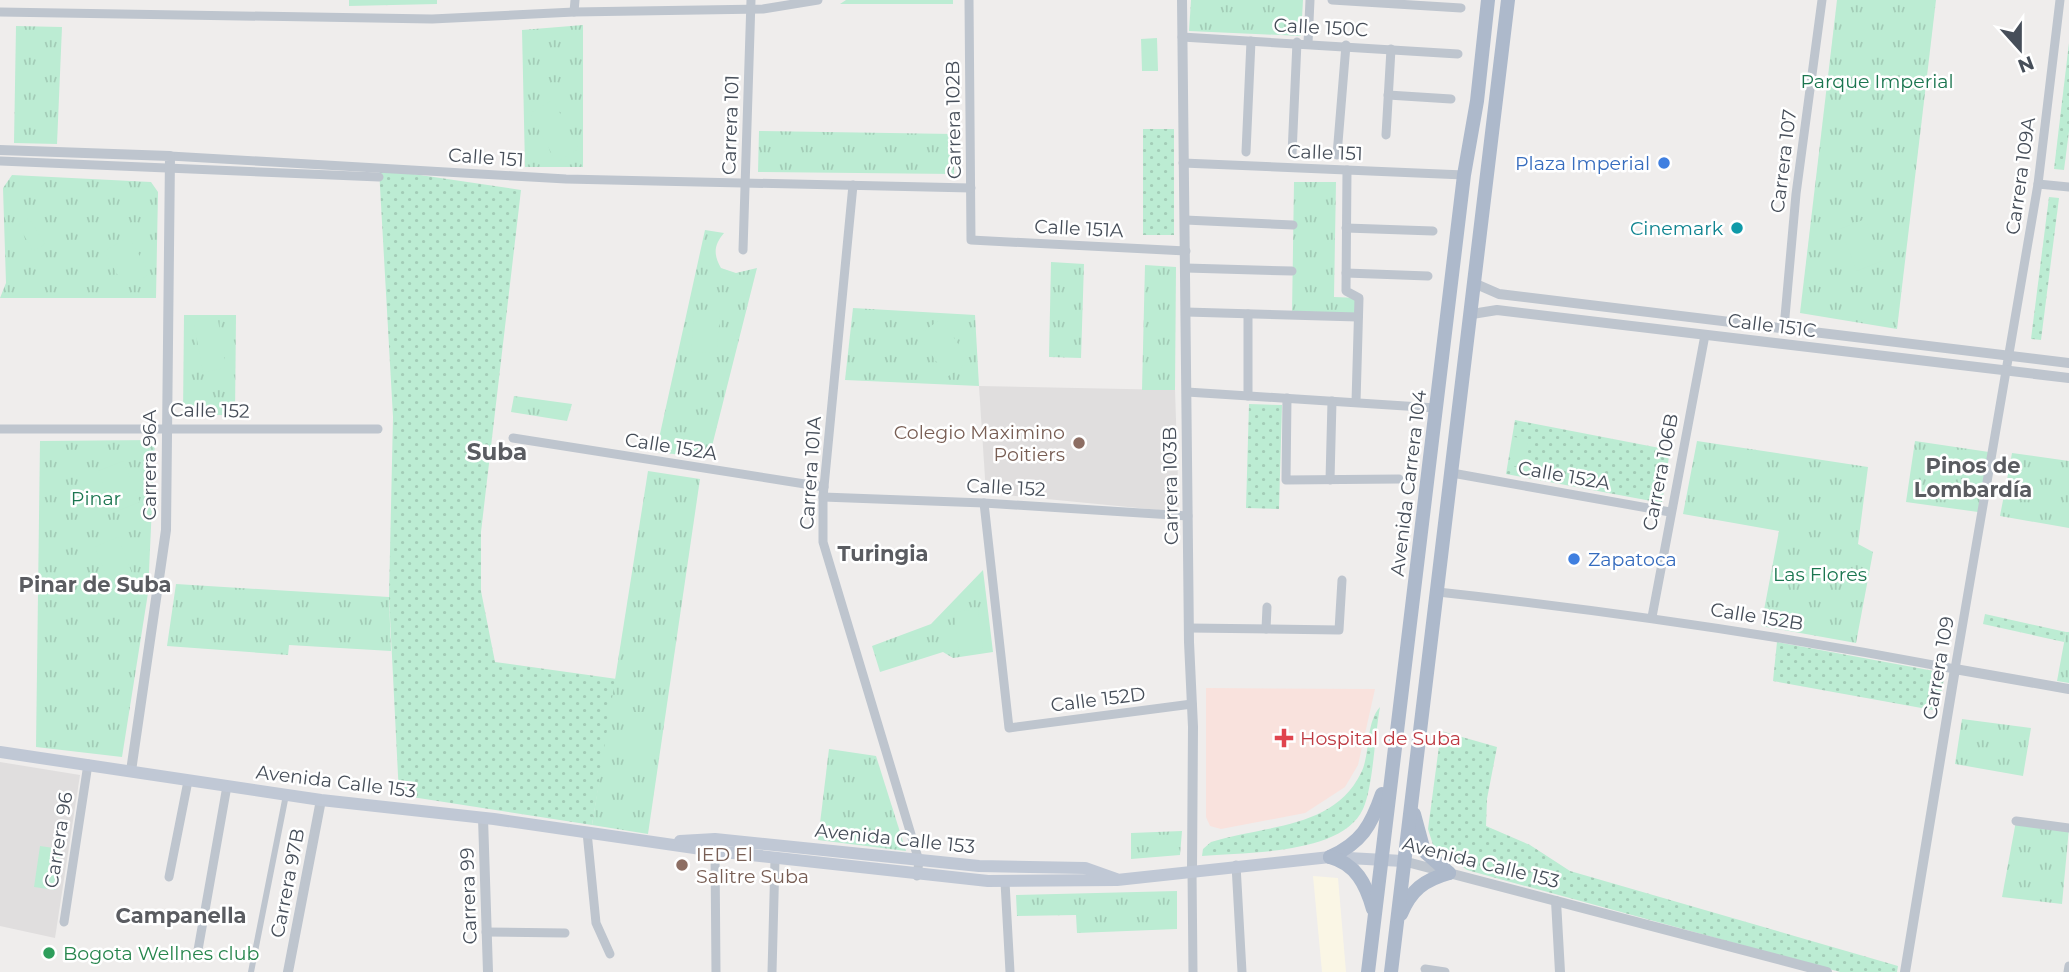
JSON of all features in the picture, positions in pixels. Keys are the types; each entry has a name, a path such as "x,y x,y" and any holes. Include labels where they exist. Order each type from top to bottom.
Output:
{"main road":[{"name":"Avenida Carrera 104","path":"1368,972 1464,175 1477,101 1488,0"},
{"path":"1391,972 1476,284 1508,0"},
{"name":"Avenida Calle 153","path":"0,752 321,800 482,818 917,876 1004,882 1117,880 1236,865 1330,857 1381,857 1403,861"},
{"path":"1330,857 1353,846 1365,834 1373,821 1393,762"},
{"path":"1396,925 1414,890 1449,873 1428,857 1421,845 1413,796"},
{"name":"Avenida Calle 153","path":"667,843 715,839 919,862 993,867 1085,867 1117,880"},
{"path":"1330,857 1355,871 1365,886 1375,914"}],"street":[{"path":"574,12 575,0"},
{"path":"0,12 432,19 818,0"},
{"name":"Carrera 102B","path":"969,0 971,240"},
{"name":"Carrera 103B","path":"1182,0 1189,628 1193,727 1193,972"},
{"path":"1308,43 1310,0"},
{"path":"1332,0 1461,8"},
{"name":"Carrera 107","path":"1784,328 1796,194 1822,0"},
{"name":"Carrera 109A","path":"2008,370 2038,184 2060,0"},
{"name":"Carrera 101","path":"743,250 751,4"},
{"name":"Calle 150C","path":"1182,37 1458,54"},
{"path":"1246,152 1251,41"},
{"path":"1292,154 1297,42"},
{"path":"1338,155 1346,46"},
{"path":"1386,135 1391,49"},
{"path":"1388,95 1451,99"},
{"name":"Calle 151","path":"0,149 379,177"},
{"name":"Calle 151","path":"0,161 390,166 566,179 971,188"},
{"name":"Carrera 96A","path":"131,771 165,544 170,162"},
{"name":"Calle 151","path":"1184,163 1464,175"},
{"path":"1347,170 1346,291 1359,298 1356,402"},
{"path":"2038,184 2069,187"},
{"name":"Carrera 101A","path":"853,185 823,492 825,554 865,673 919,862 917,876"},
{"path":"1185,220 1293,225"},
{"path":"1346,228 1433,231"},
{"name":"Calle 151A","path":"971,240 1186,251"},
{"path":"1186,268 1292,271"},
{"path":"1346,273 1428,276"},
{"name":"Calle 151C","path":"1476,284 1499,294 2069,363"},
{"name":"Calle 151C","path":"1472,314 1497,310 2069,378"},
{"path":"1186,312 1358,317"},
{"path":"1248,314 1248,396"},
{"name":"Carrera 106B","path":"1652,617 1705,335"},
{"name":"Carrera 109","path":"1905,972 2008,370"},
{"path":"1187,392 1436,408"},
{"path":"1287,398 1285,478 1399,479"},
{"path":"1330,480 1332,401"},
{"name":"Calle 152","path":"0,429 378,429"},
{"name":"Calle 152A","path":"513,438 823,492"},
{"name":"Calle 152A","path":"1452,473 1670,512"},
{"name":"Calle 152","path":"823,492 1188,516"},
{"name":"Calle 152D","path":"984,503 1009,728 1192,704"},
{"path":"1189,628 1339,630 1342,580"},
{"name":"Calle 152B","path":"1437,592 1652,617 1813,642 2069,689"},
{"path":"1266,629 1267,607"},
{"name":"Carrera 96","path":"64,922 88,764"},
{"path":"169,877 188,780"},
{"path":"198,950 227,786"},
{"path":"251,972 286,795"},
{"name":"Carrera 97B","path":"288,972 321,800"},
{"name":"Carrera 99","path":"482,818 488,972"},
{"path":"2016,821 2069,828"},
{"path":"587,832 596,923 610,954"},
{"path":"715,851 716,972"},
{"path":"772,972 775,859"},
{"name":"Avenida Calle 153","path":"1403,861 1798,968 1827,972"},
{"path":"1236,865 1242,972"},
{"path":"1004,882 1010,972"},
{"path":"1556,901 1560,972"},
{"path":"486,932 565,933"},
{"path":"2068,972 2069,966"},
{"path":"1424,969 1444,972"}],"shaded area":[{"name":"Colegio Maximino Poitiers","path":"979,386 1175,390 1179,512 986,493"},
{"name":"Hospital de Suba","path":"1206,688 1375,689 1358,765 1345,787 1305,813 1221,829 1210,826 1206,817"},
{"path":"0,762 80,775 55,938 0,926"},
{"path":"1313,876 1338,878 1346,972 1322,972"}],"green space":[{"path":"349,0 437,0 437,4 349,6"},
{"path":"846,0 953,0 953,4 840,4"},
{"path":"1191,0 1303,0 1301,36 1189,31"},
{"name":"Parque Imperial","path":"1837,0 1936,0 1897,329 1800,313"},
{"path":"583,25 583,167 525,167 522,30"},
{"path":"16,26 62,27 57,144 14,143"},
{"path":"1157,38 1158,71 1142,71 1141,39"},
{"path":"2069,43 2069,131 2064,170 2054,169"},
{"path":"553,100 579,149 556,162 530,113"},
{"path":"1143,129 1174,129 1174,235 1143,235"},
{"path":"759,131 954,134 954,174 758,172"},
{"path":"379,169 521,190 481,532 481,591 495,662 617,679 592,825 399,795 389,597 393,417"},
{"path":"12,175 151,182 158,192 156,298 0,298 6,283 3,188"},
{"path":"1294,182 1336,182 1334,297 1359,298 1358,317 1292,315"},
{"path":"2049,197 2059,198 2041,340 2031,339"},
{"path":"29,218 45,244 33,251 18,225"},
{"path":"1865,219 1882,261 1857,271 1840,229"},
{"path":"705,230 724,233 716,250 721,268 736,273 757,268 709,458 656,452"},
{"path":"129,237 150,274 125,288 104,251"},
{"path":"1051,262 1084,264 1081,358 1049,357"},
{"path":"1145,265 1176,267 1175,390 1142,390"},
{"path":"853,308 975,315 979,386 845,380"},
{"path":"694,310 720,311 717,353 691,352"},
{"path":"184,315 236,315 235,415 183,415"},
{"path":"941,319 970,361 947,377 918,335"},
{"path":"218,320 226,368 203,372 194,324"},
{"path":"514,396 572,404 567,421 511,412"},
{"path":"1249,404 1282,405 1279,509 1246,508"},
{"path":"1515,420 1670,450 1662,503 1506,474"},
{"path":"1514,437 1528,439 1523,468 1510,465"},
{"name":"Pinar","path":"155,440 148,593 122,757 36,747 40,441"},
{"name":"Las Flores","path":"1697,441 1868,467 1858,544 1873,552 1856,643 1761,626 1779,531 1683,514"},
{"path":"1915,441 1989,452 1978,512 1906,502"},
{"path":"2012,453 2069,461 2069,528 2000,516"},
{"path":"123,461 140,502 115,512 98,471"},
{"path":"648,471 700,479 648,834 592,825"},
{"path":"118,537 137,586 114,595 95,547"},
{"path":"983,570 993,652 953,658 943,652 880,672 872,646 931,624"},
{"path":"176,584 389,597 391,651 289,645 288,655 167,646"},
{"path":"978,609 983,650 959,653 954,612"},
{"path":"1985,614 2066,632 2064,642 1983,624"},
{"path":"2066,632 2069,632 2069,683 2057,681"},
{"path":"1777,642 1945,673 1938,711 1773,681"},
{"path":"1380,707 1366,800 1352,824 1335,835 1291,848 1202,856 1203,849 1211,842 1274,828 1315,815 1349,792 1364,765 1372,722"},
{"path":"625,712 651,712 651,752 625,752"},
{"path":"1962,719 2031,728 2023,776 1955,764"},
{"path":"1441,731 1497,747 1487,799 1486,826 1530,845 1570,871 1898,966 1897,972 1840,972 1467,870 1434,848 1428,829"},
{"path":"829,749 876,756 906,851 818,840"},
{"path":"2016,821 2069,828 2062,904 2002,897"},
{"path":"1182,831 1180,855 1131,859 1131,833"},
{"path":"40,846 61,849 55,890 34,887"},
{"path":"1177,891 1177,929 1077,933 1076,915 1017,916 1016,895"}],"place":[{"name":"Plaza Imperial","path":"1664,163"},
{"name":"Cinemark","path":"1737,228"},
{"name":"Colegio Maximino Poitiers","path":"1079,443"},
{"name":"Zapatoca","path":"1574,559"},
{"name":"Hospital de Suba","path":"1284,738"},
{"name":"IED El Salitre Suba","path":"682,865"},
{"name":"Bogota Wellnes club","path":"49,953"}],"district":[{"name":"Suba","path":"497,452"},
{"name":"Pinos de Lombardía","path":"1973,478"},
{"name":"Turingia","path":"883,554"},
{"name":"Pinar de Suba","path":"95,585"},
{"name":"Campanella","path":"181,916"}]}
